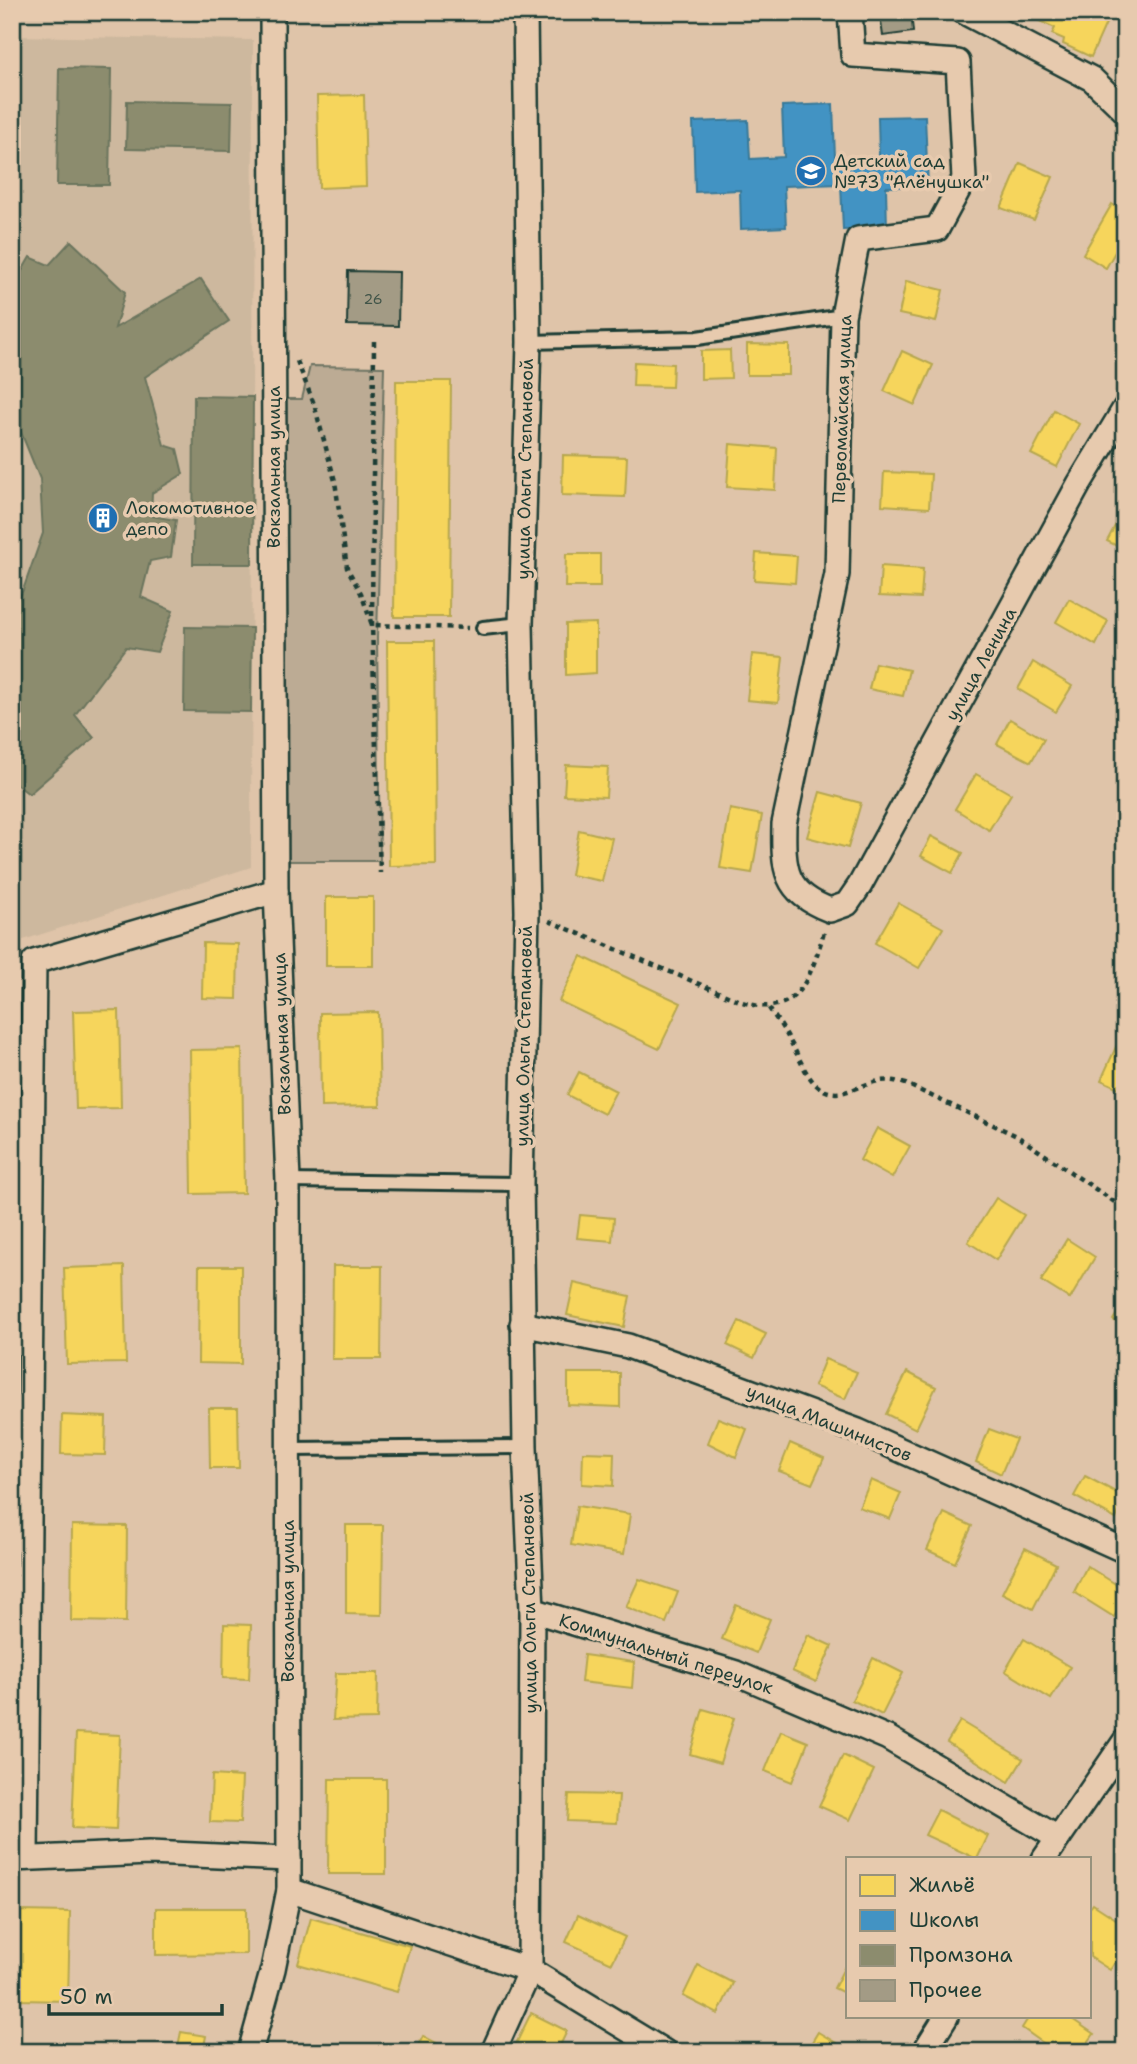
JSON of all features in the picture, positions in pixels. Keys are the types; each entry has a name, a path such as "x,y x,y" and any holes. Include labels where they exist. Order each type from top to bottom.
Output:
{"street":[{"name":"Вокзальная улица","path":"250,2052 273,1969 289,1890 288,1181 276,891 272,12"},
{"name":"улица Ольги Степановой","path":"493,2052 530,1970 533,1610 525,1447 521,1184 527,912 521,624 528,342 525,12"},
{"name":"Первомайская улица","path":"830,910 811,903 790,884 783,848 784,824 836,574 843,316 858,239 936,229 964,179 958,62 853,55 850,12"},
{"path":"964,12 1091,79 1125,111"},
{"name":"улица Ленина","path":"830,910 847,904 860,885 1079,484 1125,408"},
{"path":"276,891 34,962 19,1859 149,1853 289,1859"},
{"name":"улица Машинистов","path":"522,1324 628,1346 858,1432 1125,1551"},
{"name":"Коммунальный переулок","path":"533,1610 736,1673 888,1738 1058,1838"},
{"path":"1045,1857 1125,1741"},
{"path":"289,1890 530,1970 665,2052"},
{"path":"924,2052 945,2018"}],"lane":[{"path":"528,342 698,338 843,316"},
{"path":"483,628 521,624"},
{"path":"12,1108 33,1094"},
{"path":"288,1181 521,1184"},
{"path":"288,1449 525,1447"}],"path":[{"path":"374,341 372,625 380,873"},
{"path":"295,353 314,404 335,481 347,568 361,593 372,625"},
{"path":"372,625 483,628"},
{"path":"527,912 742,1002 769,1008 788,1000 804,984 815,963 830,910"},
{"path":"769,1008 807,1075 825,1091 838,1095 878,1079 906,1084 1017,1136 1125,1209"}],"shaded area":[{"path":"12,36 253,40 251,867 14,943 18,1128 12,1494"},
{"path":"310,366 384,367 377,638 380,861 285,861 284,399 302,399"}],"building: Жильё":[{"path":"1020,12 1111,12 1091,57 1063,44 1064,39 1052,34 1055,28"},
{"path":"364,95 366,186 319,188 317,96"},
{"path":"1020,163 1053,177 1034,220 1001,208"},
{"path":"1112,204 1125,212 1125,234 1106,268 1083,254"},
{"path":"906,281 943,290 936,322 899,314"},
{"path":"747,344 789,345 789,375 747,375"},
{"path":"730,350 731,378 701,379 701,351"},
{"path":"902,351 933,365 915,405 884,391"},
{"path":"634,362 673,364 672,387 633,386"},
{"path":"396,381 451,381 449,617 394,617"},
{"path":"1054,410 1079,424 1057,467 1031,454"},
{"path":"730,444 777,448 775,490 727,487"},
{"path":"563,455 627,457 625,497 562,495"},
{"path":"884,472 931,474 929,508 882,505"},
{"path":"1125,510 1125,550 1107,541"},
{"path":"756,553 797,556 795,583 754,580"},
{"path":"566,554 600,554 600,587 565,587"},
{"path":"881,566 923,569 921,598 879,596"},
{"path":"1069,599 1108,621 1096,645 1056,622"},
{"path":"596,623 596,673 566,675 566,624"},
{"path":"387,641 434,641 436,865 389,866"},
{"path":"752,654 783,657 778,703 747,700"},
{"path":"1033,662 1072,686 1056,712 1018,689"},
{"path":"875,663 909,670 903,696 869,689"},
{"path":"1010,719 1044,739 1031,762 997,744"},
{"path":"566,765 608,767 606,797 564,795"},
{"path":"976,774 1011,794 989,830 955,809"},
{"path":"820,792 861,803 848,848 807,837"},
{"path":"730,809 762,815 752,873 720,868"},
{"path":"579,830 612,838 602,881 571,875"},
{"path":"931,836 963,853 952,873 921,856"},
{"path":"326,897 373,897 373,966 326,966"},
{"path":"898,903 943,928 919,968 875,943"},
{"path":"203,943 238,944 237,999 202,998"},
{"path":"581,956 681,1003 659,1049 559,1001"},
{"path":"119,1010 121,1108 76,1109 73,1011"},
{"path":"378,1012 380,1106 321,1107 320,1013"},
{"path":"1121,1036 1125,1037 1125,1091 1101,1080"},
{"path":"242,1049 244,1193 192,1194 190,1050"},
{"path":"579,1072 616,1091 604,1114 567,1095"},
{"path":"877,1128 910,1146 892,1178 860,1160"},
{"path":"996,1198 1024,1215 996,1260 968,1242"},
{"path":"580,1215 614,1218 612,1241 577,1238"},
{"path":"1067,1239 1095,1257 1070,1299 1041,1281"},
{"path":"124,1266 126,1363 67,1364 64,1268"},
{"path":"199,1266 241,1266 241,1364 198,1363"},
{"path":"333,1266 382,1266 381,1359 332,1359"},
{"path":"574,1283 630,1296 624,1327 567,1315"},
{"path":"1125,1301 1125,1327 1113,1320"},
{"path":"739,1321 766,1334 754,1358 727,1345"},
{"path":"825,1359 857,1372 845,1399 814,1386"},
{"path":"907,1372 936,1387 916,1429 886,1414"},
{"path":"568,1373 620,1373 620,1407 568,1405"},
{"path":"209,1408 238,1408 239,1468 210,1468"},
{"path":"62,1415 106,1417 105,1455 61,1454"},
{"path":"718,1418 747,1429 736,1457 708,1443"},
{"path":"989,1429 1016,1439 1001,1474 976,1462"},
{"path":"790,1443 824,1458 812,1484 779,1471"},
{"path":"583,1452 614,1453 613,1486 582,1484"},
{"path":"1085,1476 1125,1497 1116,1519 1074,1496"},
{"path":"871,1480 901,1493 890,1519 859,1507"},
{"path":"577,1506 630,1514 624,1554 571,1545"},
{"path":"944,1513 972,1526 955,1563 927,1550"},
{"path":"72,1525 127,1526 126,1622 71,1621"},
{"path":"346,1525 383,1525 382,1615 346,1614"},
{"path":"1025,1548 1056,1564 1033,1609 1002,1593"},
{"path":"1087,1566 1125,1590 1125,1599 1114,1617 1074,1592"},
{"path":"639,1579 678,1592 666,1623 626,1607"},
{"path":"736,1605 770,1619 756,1653 722,1639"},
{"path":"224,1624 251,1625 249,1679 223,1678"},
{"path":"808,1635 832,1646 816,1682 792,1671"},
{"path":"1024,1639 1070,1667 1051,1699 1005,1671"},
{"path":"584,1655 634,1662 632,1688 581,1682"},
{"path":"873,1658 903,1673 882,1715 852,1700"},
{"path":"336,1673 378,1673 377,1719 333,1720"},
{"path":"703,1709 734,1718 720,1763 690,1754"},
{"path":"960,1721 1023,1759 1009,1782 947,1742"},
{"path":"781,1731 808,1742 792,1782 765,1771"},
{"path":"76,1733 120,1735 116,1830 72,1828"},
{"path":"843,1755 874,1770 850,1820 819,1806"},
{"path":"212,1775 242,1777 240,1823 210,1822"},
{"path":"329,1779 386,1779 386,1874 328,1874"},
{"path":"569,1794 619,1795 617,1823 567,1821"},
{"path":"938,1810 988,1836 978,1857 973,1857 925,1835"},
{"path":"1092,1905 1125,1925 1125,1948 1110,1970 1092,1958"},
{"path":"156,1908 246,1908 246,1954 156,1955"},
{"path":"20,1911 70,1912 68,2001 18,2000"},
{"path":"578,1915 625,1937 612,1963 566,1942"},
{"path":"311,1918 410,1946 397,1992 298,1964"},
{"path":"846,1964 846,1994 834,1988"},
{"path":"698,1965 733,1983 718,2014 683,1996"},
{"path":"531,2013 567,2031 557,2052 512,2052"},
{"path":"1028,2018 1070,2018 1094,2034 1081,2052 1056,2052 1022,2028"},
{"path":"181,2032 206,2036 203,2052 177,2051"},
{"path":"818,2032 851,2052 806,2052"},
{"path":"423,2036 453,2052 415,2052"}],"building: Школы":[{"name":"Детский сад №73 \"Алёнушка\"","path":"833,104 835,158 879,157 878,117 925,116 928,186 886,187 887,228 843,230 841,184 784,186 786,227 741,229 740,190 695,192 693,122 748,120 750,159 784,157 782,106"}],"building: Промзона":[{"path":"59,68 111,69 109,185 57,185"},
{"path":"127,101 232,103 231,151 126,149"},
{"name":"Локомотивное депо","path":"71,241 125,292 115,328 201,279 229,321 145,377 164,445 177,449 183,474 152,493 151,516 176,520 171,557 150,561 141,597 173,611 157,652 126,647 75,715 94,738 29,794 12,781 12,611 23,590 43,533 40,479 12,410 12,288 30,257 49,265"},
{"path":"194,396 253,397 252,564 193,564"},
{"path":"185,627 252,628 251,712 184,711"}],"building: Прочее":[{"path":"911,12 913,32 883,36 880,15"},
{"path":"348,271 399,272 398,326 347,325"}],"place":[{"name":"Детский сад №73 \"Алёнушка\"","path":"811,171"},
{"name":"Локомотивное депо","path":"103,518"}]}
